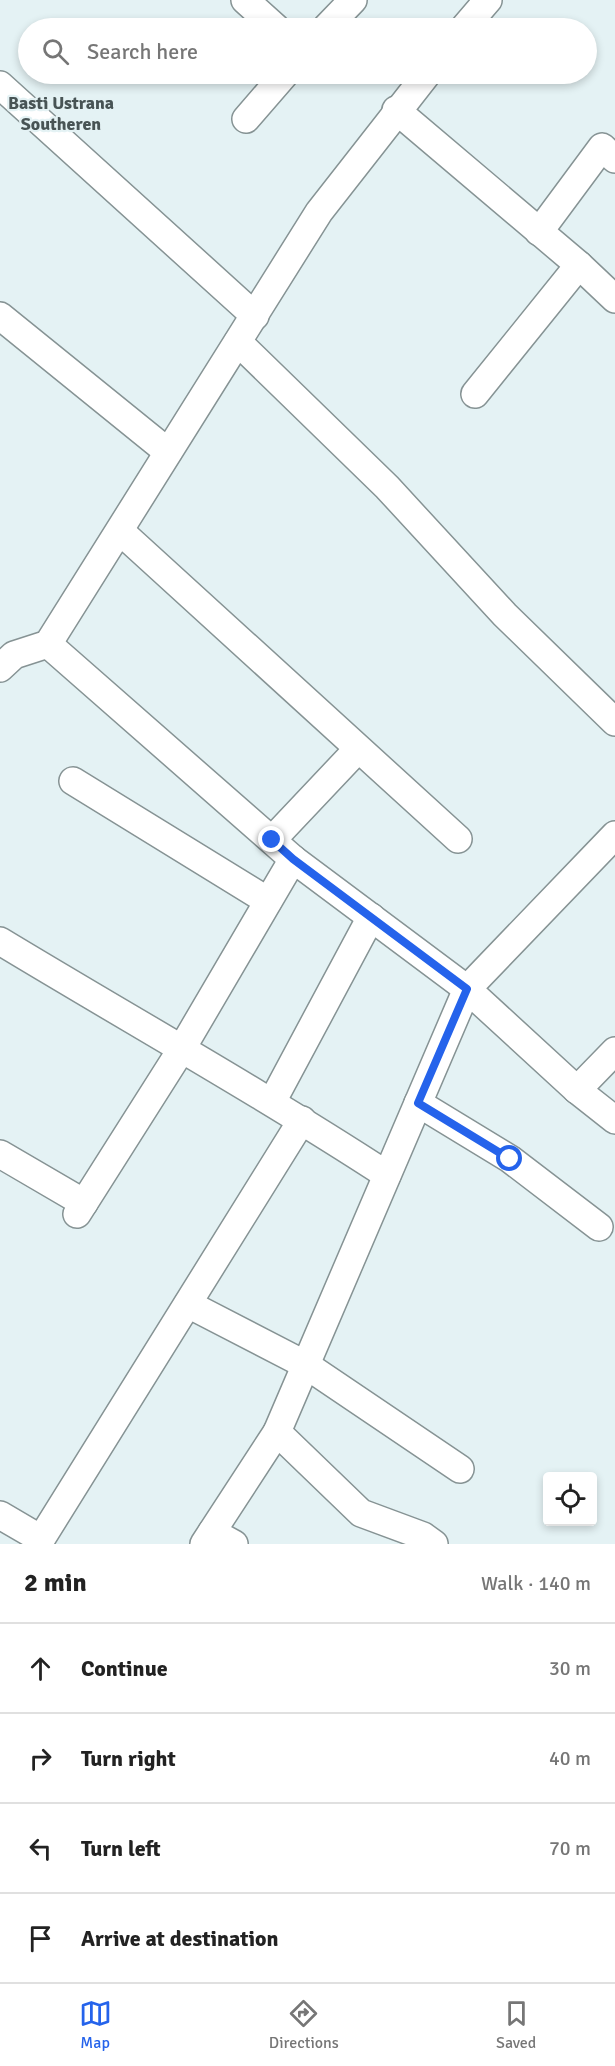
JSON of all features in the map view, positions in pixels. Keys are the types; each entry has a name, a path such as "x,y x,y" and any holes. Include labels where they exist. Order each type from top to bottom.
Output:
{"street":[{"path":"245,0 265,18"},
{"path":"336,18 353,0"},
{"path":"473,18 488,0"},
{"path":"246,118 276,84"},
{"path":"0,668 15,655 48,644 319,212 418,84"},
{"path":"0,85 255,316"},
{"path":"396,110 579,265 615,299"},
{"path":"539,232 602,147 615,159"},
{"path":"475,394 579,265"},
{"path":"0,316 168,452"},
{"path":"238,342 387,487 505,615 615,722"},
{"path":"120,531 458,839"},
{"path":"48,644 293,859 467,989 578,1090 615,1120"},
{"path":"272,840 358,749"},
{"path":"73,781 268,901"},
{"path":"217,1540 277,1432 467,989 615,835"},
{"path":"0,1154 80,1208 181,1050 293,859"},
{"path":"272,1102 371,917"},
{"path":"0,941 302,1120 387,1175"},
{"path":"578,1090 615,1052"},
{"path":"418,1103 510,1159 599,1227"},
{"path":"0,1515 39,1542 302,1120"},
{"path":"188,1304 306,1365 460,1469"},
{"path":"277,1432 361,1513 423,1536 434,1544"}],"district":[{"name":"Basti Ustrana Southeren","path":"61,113"}],"route":[{"path":"272,840 293,859 467,989 418,1103 510,1159"}]}
